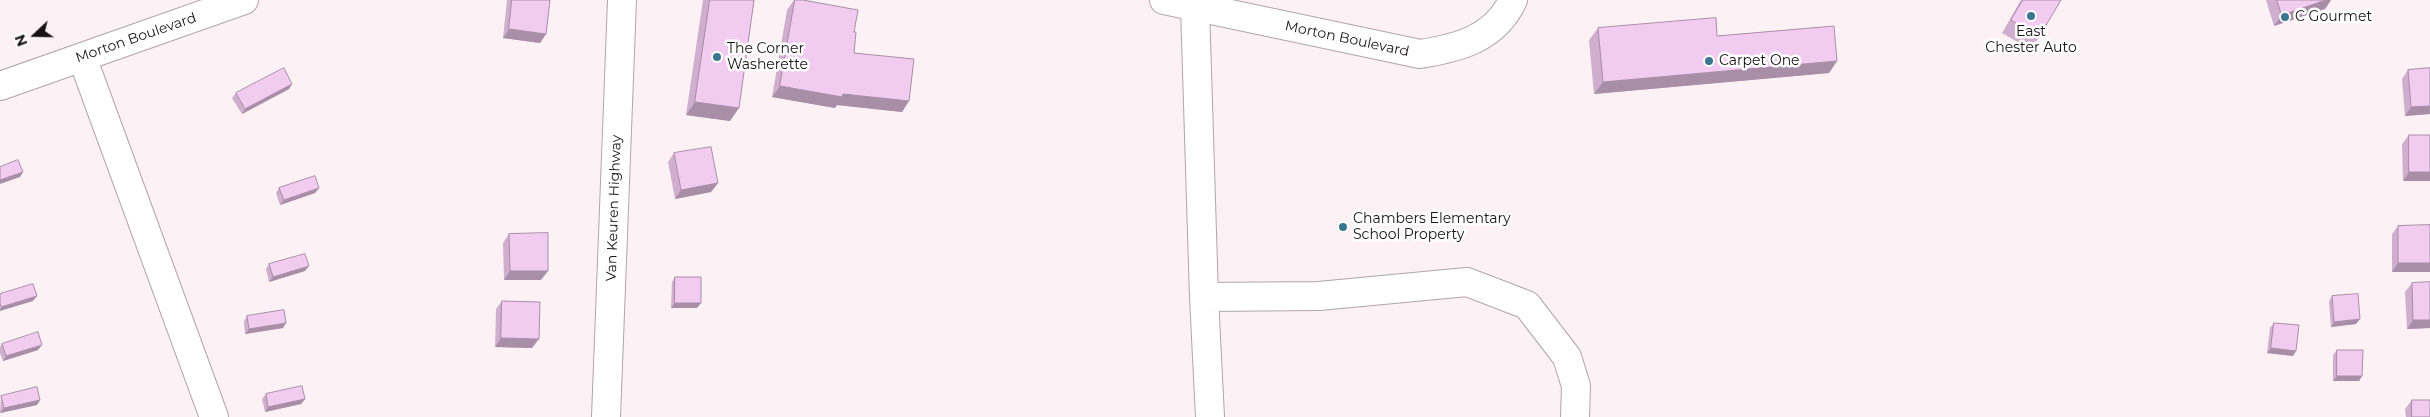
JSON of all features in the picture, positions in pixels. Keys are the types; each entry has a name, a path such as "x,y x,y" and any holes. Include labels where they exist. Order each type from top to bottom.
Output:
{"street":[{"name":"Morton Boulevard","path":"0,86 82,57 212,5 244,0"},
{"name":"Van Keuren Highway","path":"606,417 622,0"},
{"name":"Morton Boulevard","path":"1164,0 1420,54 1456,48 1479,38 1509,10 1513,0"},
{"path":"1195,7 1204,297 1210,417"},
{"path":"82,57 214,417"},
{"path":"1204,297 1319,296 1467,282 1527,305 1567,357 1576,386 1575,417"}],"building":[{"path":"512,0 550,0 546,34 509,29"},
{"name":"The Corner Washerette","path":"710,0 754,0 739,108 695,102"},
{"path":"795,0 858,10 854,32 856,32 854,53 914,59 909,101 843,94 842,97 780,86"},
{"name":"East Chester Auto","path":"2023,0 2061,0 2039,37 2011,20"},
{"path":"2277,0 2326,0 2282,15"},
{"name":"Carpet One","path":"1716,18 1717,36 1834,26 1837,61 1603,82 1598,28"},
{"path":"284,68 292,84 245,109 236,93"},
{"path":"2430,68 2430,106 2411,107 2408,70"},
{"path":"2409,135 2430,135 2430,172 2409,172"},
{"path":"711,147 718,183 681,190 674,153"},
{"path":"18,160 23,172 0,180 0,167"},
{"path":"315,176 319,188 284,200 279,188"},
{"path":"2430,225 2430,263 2398,263 2398,226"},
{"path":"548,233 548,271 510,271 509,234"},
{"path":"305,254 309,266 273,277 269,264"},
{"path":"675,277 701,277 701,303 675,303"},
{"path":"2430,282 2430,320 2413,320 2412,283"},
{"path":"33,284 37,296 1,307 0,294"},
{"path":"2358,294 2360,319 2334,322 2332,296"},
{"path":"502,301 540,302 539,339 501,338"},
{"path":"284,310 286,323 249,329 247,316"},
{"path":"2274,323 2299,325 2296,351 2271,348"},
{"path":"38,332 42,345 6,356 2,344"},
{"path":"2337,350 2363,350 2362,376 2337,376"},
{"path":"302,386 305,399 268,407 266,394"},
{"path":"37,387 40,400 4,408 1,396"},
{"path":"2412,400 2430,400 2430,417 2412,417"}],"place":[{"name":"East Chester Auto","path":"2031,16"},
{"name":"C Gourmet","path":"2285,17"},
{"name":"The Corner Washerette","path":"717,57"},
{"name":"Carpet One","path":"1709,61"},
{"name":"Chambers Elementary School Property","path":"1343,227"}]}
